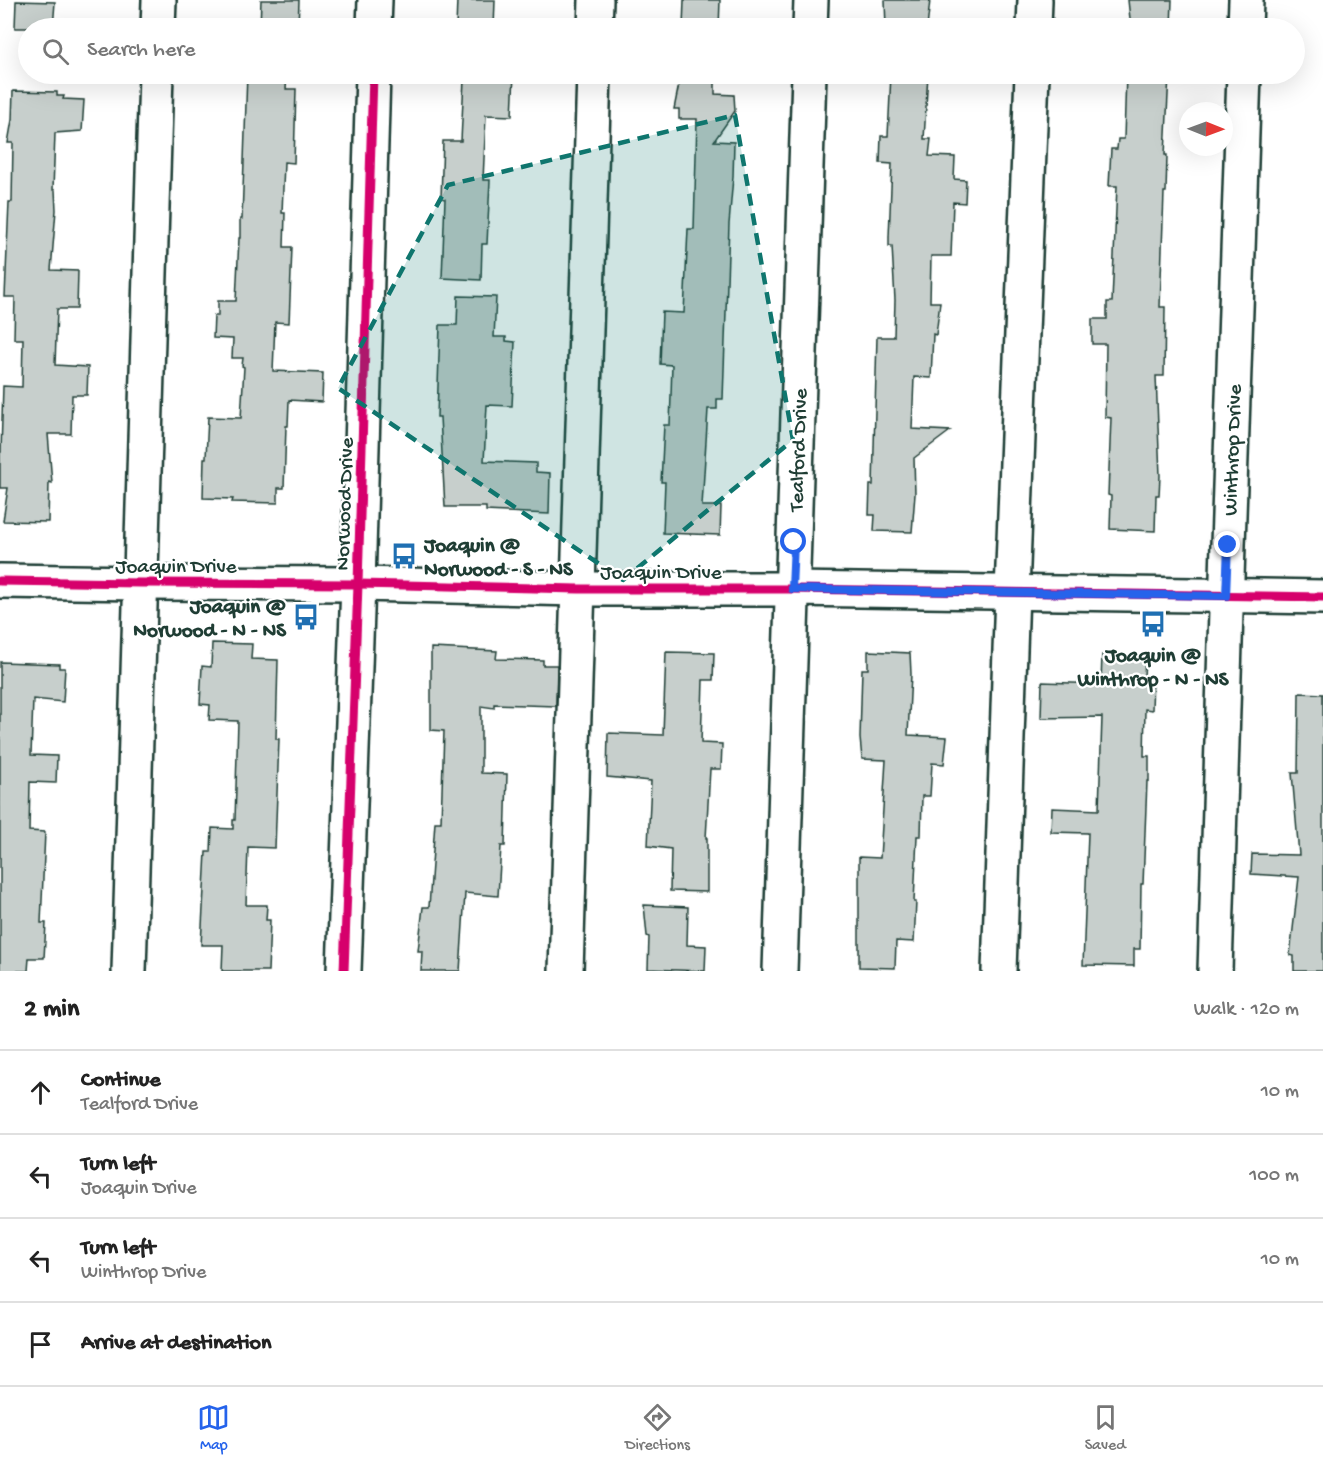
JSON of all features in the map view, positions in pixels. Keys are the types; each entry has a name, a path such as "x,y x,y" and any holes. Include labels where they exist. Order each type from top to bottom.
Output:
{"street":[{"path":"158,18 159,0"},
{"path":"374,18 375,0"},
{"path":"596,0 596,18"},
{"path":"810,18 811,0"},
{"path":"1034,18 1035,0"},
{"path":"1245,18 1246,0"},
{"path":"129,971 156,84"},
{"name":"Norwood Drive","path":"344,971 373,84"},
{"path":"566,971 594,84"},
{"name":"Tealford Drive","path":"780,971 809,84"},
{"path":"999,971 1032,84"},
{"name":"Winthrop Drive","path":"1215,971 1244,84"},
{"name":"Joaquin Drive","path":"0,580 1323,597"}],"highlighted area":[{"path":"735,115 793,440 623,580 338,388 448,185"}],"building":[{"path":"261,0 299,0 298,18 260,18"},
{"path":"457,0 495,0 494,18 456,18"},
{"path":"684,0 720,0 719,18 683,18"},
{"path":"885,0 930,0 928,18 886,18"},
{"path":"1128,0 1172,0 1171,18 1130,18"},
{"path":"16,1 55,2 54,18 18,18 18,28 15,28"},
{"path":"247,84 286,84 286,89 296,89 294,163 284,162 282,213 285,213 284,247 292,247 289,323 275,322 273,371 323,373 322,402 289,400 284,488 278,488 278,503 232,502 233,499 203,498 208,417 241,418 243,358 232,358 233,339 213,338 214,316 218,316 218,301 236,301 240,219 242,219"},
{"path":"464,84 514,84 512,116 486,115 483,180 490,180 487,244 482,244 481,280 442,278 445,199 441,198 443,141 461,141"},
{"path":"679,84 715,84 715,94 734,95 735,111 714,141 734,142 733,177 729,224 723,399 717,399 717,409 708,409 702,506 721,506 720,535 663,533 665,482 661,482 664,425 670,425 672,365 660,364 662,312 684,313 688,229 694,229 697,119 679,119 679,109 674,109"},
{"path":"891,84 927,84 924,139 931,139 929,156 955,157 954,179 966,180 965,203 953,202 951,256 931,256 930,302 940,302 936,335 933,334 931,378 914,377 912,429 950,431 914,458 915,494 912,532 874,531 875,515 869,515 870,485 873,485 877,337 894,337 895,300 892,246 889,246 892,164 880,163 881,136 888,136"},
{"path":"1126,84 1169,84 1160,307 1165,307 1164,376 1156,376 1160,476 1159,495 1156,495 1155,531 1110,529 1111,496 1108,495 1111,418 1105,417 1106,344 1092,344 1092,319 1107,319 1107,302 1112,302 1117,186 1109,186 1111,149 1117,149 1118,139 1124,139"},
{"path":"13,91 57,92 57,96 64,96 63,99 84,100 82,131 55,133 53,190 55,190 56,210 51,270 78,271 77,309 57,309 55,365 88,367 87,395 72,395 71,434 48,434 52,483 49,482 48,522 3,521 8,488 0,488 3,386 22,387 23,339 14,339 15,297 5,297 9,202 12,202 13,143 8,143"},
{"path":"458,296 496,297 494,337 506,337 506,341 515,342 512,406 487,405 484,461 536,463 536,472 550,473 549,514 486,511 486,507 445,507 440,417 437,417 440,325 457,325"},
{"path":"212,643 252,644 251,659 278,660 276,739 279,739 275,848 248,847 246,905 267,905 266,920 270,920 268,971 222,971 223,945 201,945 206,852 211,852 212,828 233,829 233,820 235,820 238,721 209,720 210,705 200,704 202,666 211,667"},
{"path":"431,648 497,651 496,659 543,660 543,665 557,665 556,706 494,704 494,708 481,706 481,773 507,774 505,846 501,846 498,896 465,893 460,971 421,971 422,951 418,951 423,907 429,907 435,822 441,822 444,731 431,730"},
{"path":"868,651 910,653 908,735 947,737 944,764 932,763 930,796 922,796 921,836 917,836 914,942 896,941 895,968 859,967 859,857 880,858 886,760 862,759 860,738 862,669 868,669"},
{"path":"666,652 714,653 713,680 703,680 701,743 722,744 721,769 710,769 706,838 707,892 670,891 671,849 648,846 651,781 607,777 608,733 663,735"},
{"path":"1102,655 1145,657 1144,678 1153,678 1152,710 1145,709 1144,756 1149,756 1149,781 1147,781 1143,884 1141,884 1140,949 1134,949 1134,966 1083,965 1088,833 1051,832 1052,808 1099,810 1102,717 1041,718 1042,682 1101,684"},
{"path":"0,662 59,664 59,668 65,668 63,702 33,699 31,755 57,756 56,783 30,782 29,831 45,832 41,923 46,923 44,958 29,958 28,971 0,971"},
{"path":"1299,693 1323,694 1323,971 1294,971 1294,956 1290,955 1299,877 1251,874 1252,854 1299,855 1292,773 1298,773"},
{"path":"644,905 688,907 687,945 706,946 705,971 648,969 649,937 647,936"}],"cycle path":[{"path":"344,971 373,84"},
{"path":"0,581 1323,597"}],"place":[{"name":"Joaquin @ Norwood - S - NS","path":"404,556"},
{"name":"Joaquin @ Norwood - N - NS","path":"306,617"},
{"name":"Joaquin @ Winthrop - N - NS","path":"1153,624"}],"route":[{"path":"794,542 792,589 1226,596 1228,545"}]}
